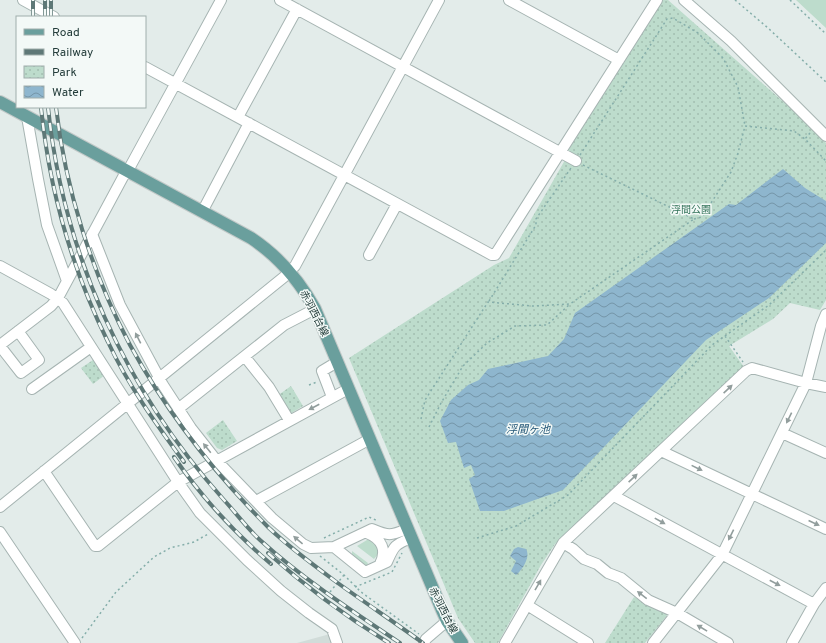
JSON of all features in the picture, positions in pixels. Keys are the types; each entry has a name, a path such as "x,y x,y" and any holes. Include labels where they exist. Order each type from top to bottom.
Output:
{"main road":[{"name":"赤羽西台線","path":"0,102 239,232 262,246 290,272 304,290 314,309 447,622 462,643"}],"street":[{"path":"23,0 52,16"},
{"path":"18,331 39,360 21,373 0,345 18,331 51,306 58,298 221,0"},
{"path":"282,0 576,161"},
{"path":"0,507 158,377 290,272 295,266 440,0"},
{"path":"509,0 620,60"},
{"path":"146,68 494,255 561,153 657,0"},
{"path":"684,0 731,41 826,136"},
{"path":"238,117 297,9"},
{"path":"27,117 47,225 67,281"},
{"path":"202,212 249,123"},
{"path":"369,255 397,204"},
{"path":"92,234 120,305 158,377 178,409 217,461 272,518 306,547 334,547 372,529 383,534 409,534"},
{"path":"0,266 58,298 63,303 178,482 200,513 247,560 281,591 309,614 332,629 337,643"},
{"path":"178,409 284,325 314,309"},
{"path":"653,643 722,555 806,384 821,326 826,314"},
{"path":"32,389 91,347"},
{"path":"245,357 269,387 289,420"},
{"path":"332,397 322,371 337,362"},
{"path":"505,643 563,543 749,370 752,368 806,384 826,387"},
{"path":"44,471 95,546 98,546 178,482 348,389"},
{"path":"782,433 826,453"},
{"path":"256,501 370,439"},
{"path":"661,451 826,529"},
{"path":"614,496 814,604"},
{"path":"0,532 78,641"},
{"path":"365,532 378,539 383,547 382,559 379,566"},
{"path":"334,547 365,572 387,562 396,544 409,534"},
{"path":"563,543 573,549 584,559 597,564 608,573 621,578 648,600 677,612 728,643"},
{"path":"792,643 814,604 826,588"},
{"path":"527,605 588,643"},
{"path":"425,641 447,622"}],"path":[{"path":"735,0 768,28 826,82"},
{"path":"790,0 826,34"},
{"path":"422,419 425,400 536,225 536,219 576,161 668,19 673,18 698,33 724,58 738,87 744,126 738,153 731,172 702,217 694,219 570,304 547,325 514,326 487,343 463,366 441,403 429,427"},
{"path":"744,126 794,131 805,139 826,161"},
{"path":"805,139 816,126"},
{"path":"576,161 694,219"},
{"path":"477,538 516,526 568,495 712,345 769,305 826,250"},
{"path":"488,302 533,306 570,304"},
{"path":"724,336 749,370"},
{"path":"322,539 369,517 380,522"},
{"path":"78,641 116,592 154,557 170,548 194,542 217,530"},
{"path":"355,587 392,572 403,554 401,550"},
{"path":"316,554 344,575 355,587 425,641"},
{"path":"330,592 344,575"}],"shaded area":[{"path":"330,634 333,643 297,643"}],"green space":[{"name":"浮間公園","path":"663,0 668,0 812,127 826,143 826,300 820,310 790,303 773,319 729,346 744,367 555,544 541,565 498,643 475,643 458,618 349,358 494,265 509,258 565,160 570,147"},
{"path":"796,0 826,0 826,28"},
{"path":"93,360 105,375 93,384 81,368"},
{"path":"291,386 303,406 288,415 277,396"},
{"path":"223,420 237,441 222,450 217,448 206,433"},
{"path":"367,540 377,543 379,553 374,559 357,546"},
{"path":"352,551 368,563 367,565 364,565 352,557"},
{"path":"634,597 668,614 645,643 605,643"}],"water":[{"name":"浮間ヶ池","path":"783,169 805,188 826,201 826,243 769,298 706,340 563,490 504,511 480,511 469,479 475,475 471,465 464,468 456,442 448,443 440,421 451,400 468,385 479,380 488,369 548,356 564,339 575,313 729,204 736,205"},
{"path":"518,547 526,549 527,559 521,570 516,575 511,571 516,561 510,556 514,549"}],"railway":[{"path":"33,0 33,16"},
{"path":"45,0 45,16"},
{"path":"51,0 51,16"},
{"path":"41,108 56,198 83,286 124,374 153,419 184,462"},
{"path":"48,108 56,162 68,215 84,267 105,318 129,367 157,413 189,458 260,540 293,568 346,607 400,643"},
{"path":"56,108 60,138 73,199 92,259 116,317 130,345 159,394 211,464 249,508 269,528 335,581 423,643"},
{"path":"174,457 195,486 219,514 271,564"},
{"path":"268,553 326,601 389,643"}]}
